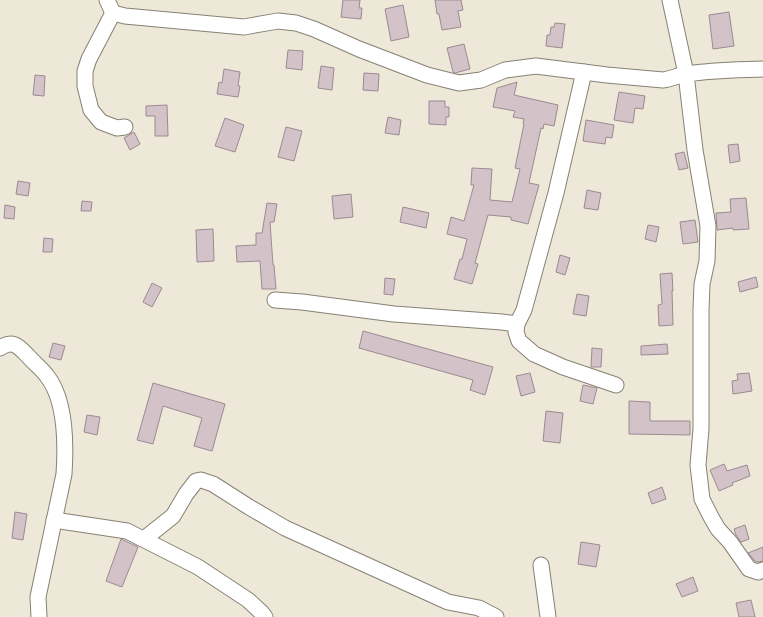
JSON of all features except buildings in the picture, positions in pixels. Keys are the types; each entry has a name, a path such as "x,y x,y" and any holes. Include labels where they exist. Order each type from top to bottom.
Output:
{"street":[{"path":"670,0 686,74 695,150 708,226 707,261 702,284 701,310 701,429 698,465 702,499 718,529 730,542 749,568 758,572 763,570"},
{"path":"126,127 117,128 101,122 91,110 85,86 86,71 89,59 110,6 125,16 244,27 278,21 296,23 427,75 460,83 480,80 505,70 536,66 663,80 686,74 729,70 763,69"},
{"path":"584,72 556,193 524,310 517,324 516,332 519,341 534,354 563,367 616,385"},
{"path":"274,300 302,302 394,314 517,324"},
{"path":"0,348 12,343 19,346 48,376 57,392 64,428 64,474 38,597 39,617"},
{"path":"144,539 173,516 186,494 196,481 201,480 213,484 286,528 448,602 479,608 496,617"},
{"path":"54,520 127,531 198,567 248,600 265,617"},
{"path":"541,565 548,617"}]}
